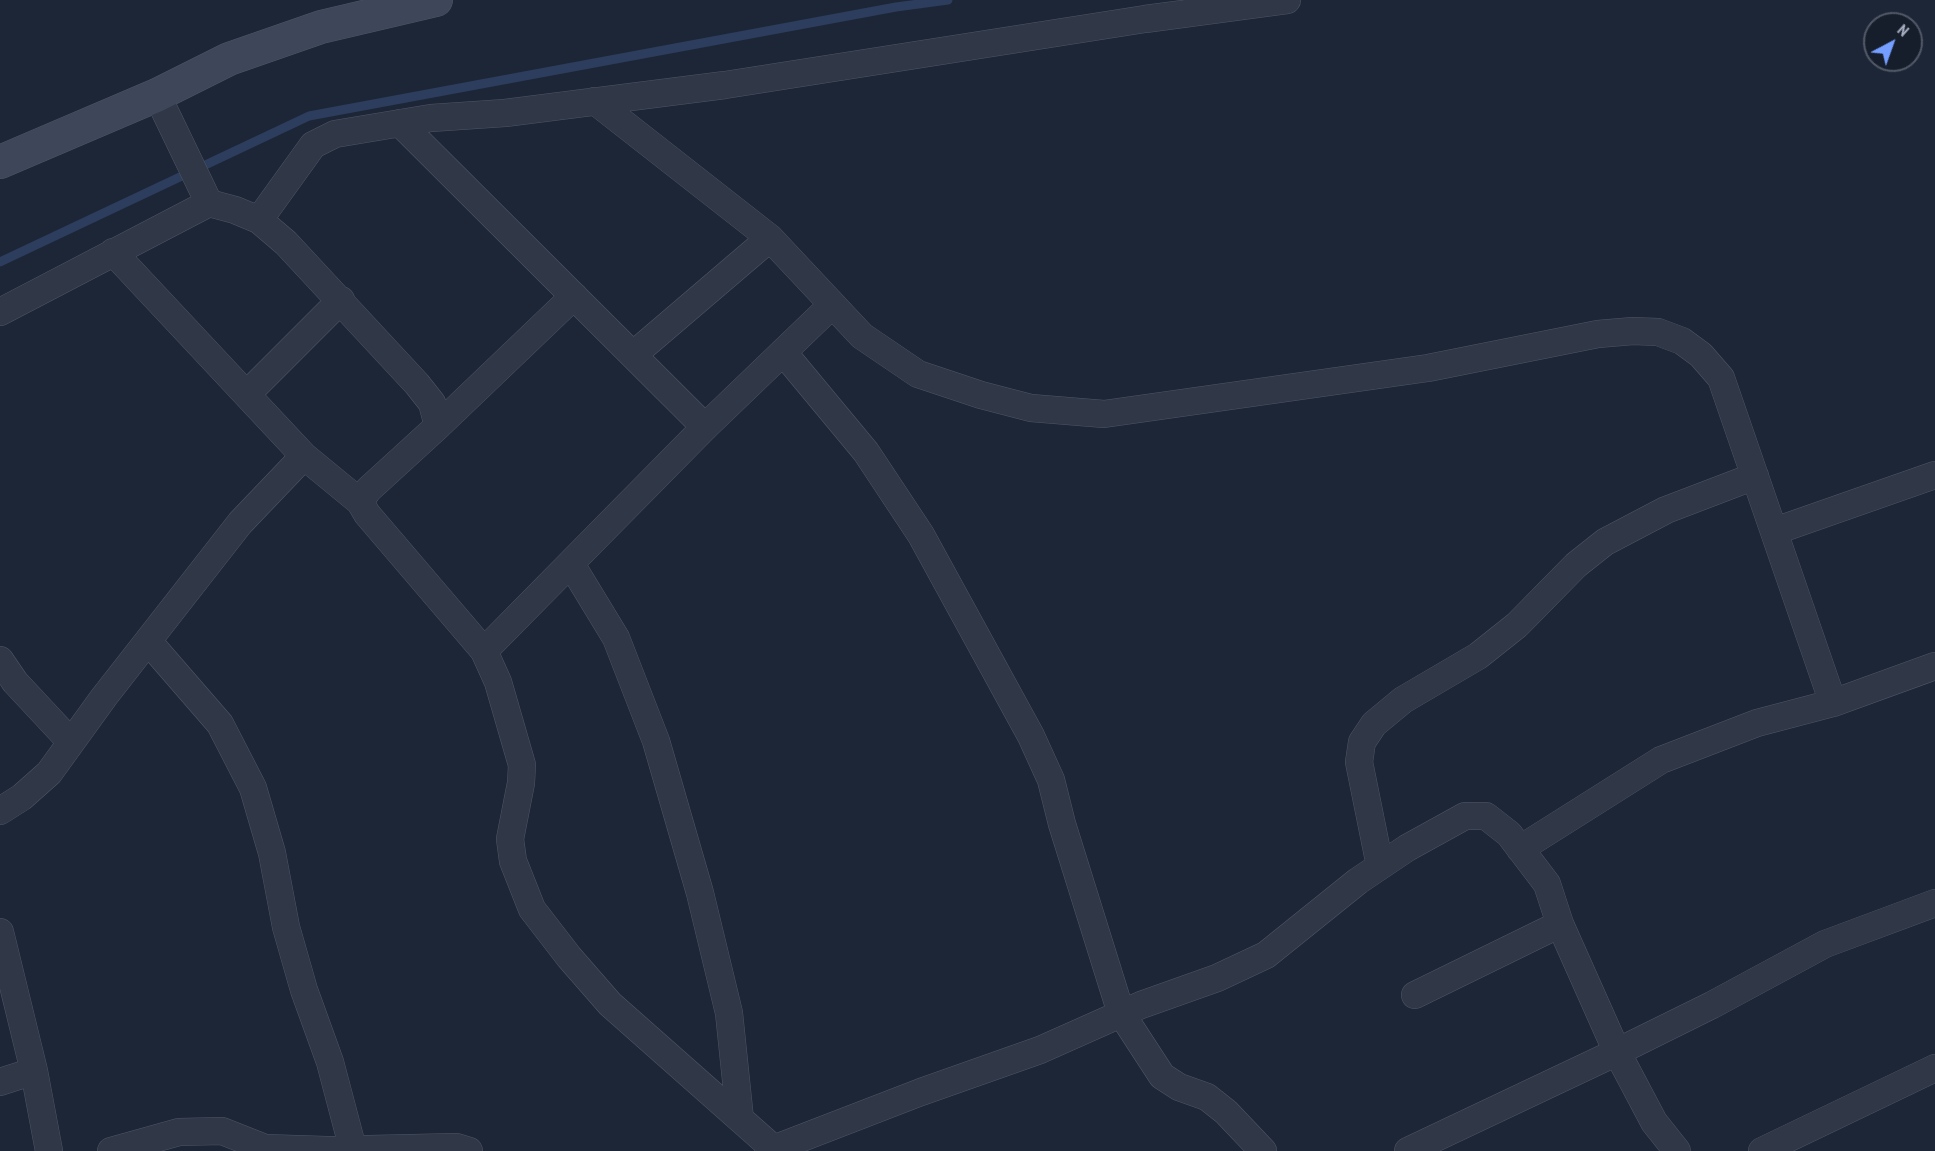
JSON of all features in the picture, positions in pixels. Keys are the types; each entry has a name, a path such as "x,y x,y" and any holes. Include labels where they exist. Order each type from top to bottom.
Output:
{"street":[{"path":"0,162 164,107 229,59 321,27 436,0"},
{"path":"259,220 314,145 335,134 431,118 505,113 725,85 1145,19 1287,0"},
{"path":"595,101 770,238 862,336 918,374 981,395 1031,408 1104,414 1428,368 1598,334 1633,331 1658,332 1682,341 1701,355 1721,378 1833,703"},
{"path":"164,107 206,197 259,220 286,243 417,384 432,403 438,426"},
{"path":"400,123 705,427"},
{"path":"0,312 113,252 206,197"},
{"path":"633,355 770,238"},
{"path":"113,252 304,456 360,502 367,514 484,651 498,682 522,765 521,783 510,839 513,861 532,909 568,957 610,1004 740,1119 771,1150 921,1092 1040,1050 1121,1013 1217,978 1266,956 1358,881 1407,848 1465,816 1486,816 1509,834 1547,884 1560,924 1617,1053 1654,1122 1677,1151"},
{"path":"360,502 368,490 574,296"},
{"path":"247,394 340,300"},
{"path":"484,651 705,427 832,305"},
{"path":"783,352 866,452 915,526 1031,736 1051,780 1062,824 1121,1013 1162,1076 1179,1087 1206,1097 1226,1112 1263,1151"},
{"path":"0,811 22,797 49,773 240,523 304,456"},
{"path":"1774,531 1935,475"},
{"path":"1380,866 1359,762 1362,742 1374,724 1404,700 1478,657 1517,625 1576,565 1605,542 1666,510 1755,476"},
{"path":"570,564 616,638 656,741 700,893 729,1013 740,1119"},
{"path":"148,641 220,724 253,788 272,853 286,927 330,1062 353,1149"},
{"path":"1520,849 1661,760 1757,723 1833,703 1935,666"},
{"path":"5,678 71,742"},
{"path":"1408,1151 1617,1053 1825,944 1935,903"},
{"path":"1415,995 1560,924"},
{"path":"0,932 34,1071 50,1151"},
{"path":"1762,1151 1935,1068"},
{"path":"0,1082 34,1071"},
{"path":"111,1151 179,1132 222,1131 265,1148 456,1147 470,1151"}],"waterway":[{"path":"0,262 309,116 896,7 948,0"}]}
